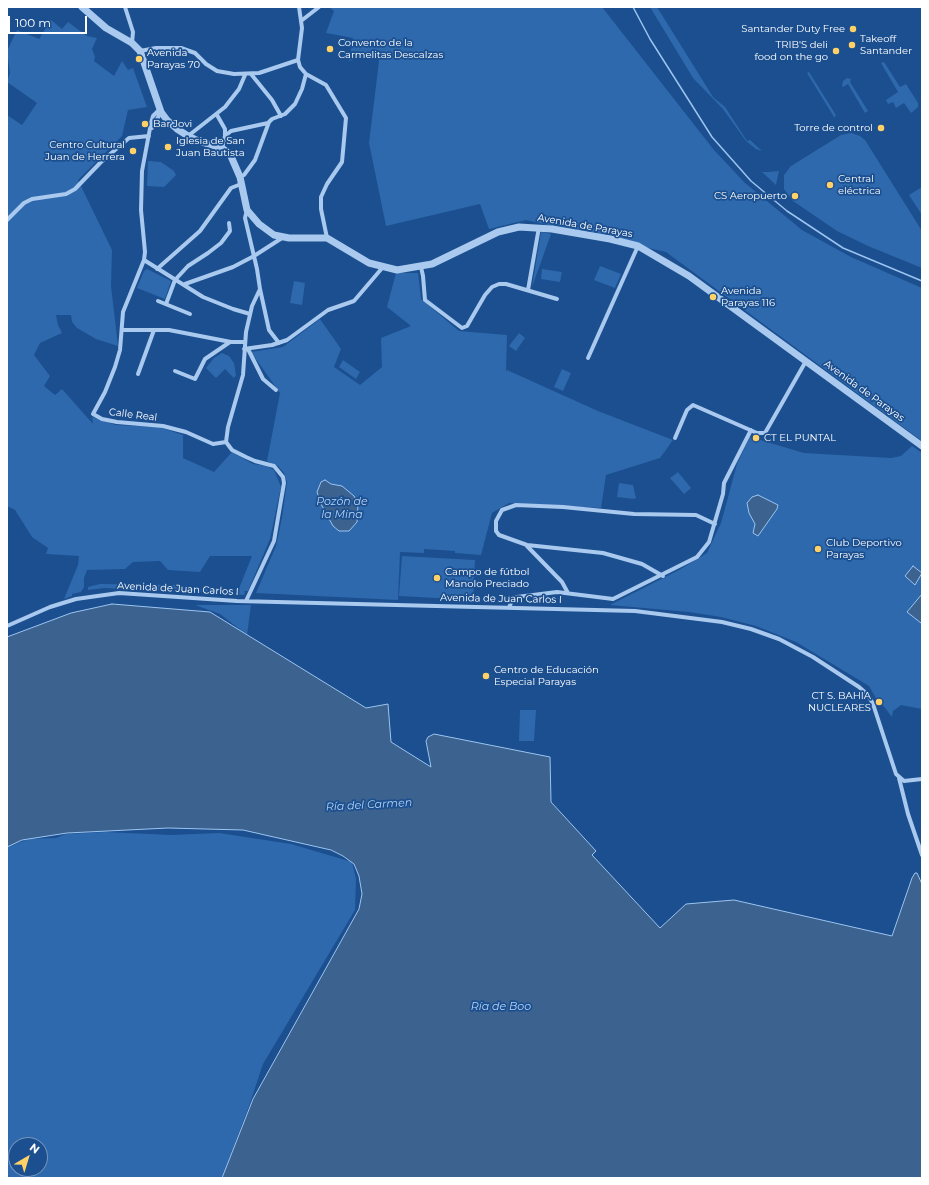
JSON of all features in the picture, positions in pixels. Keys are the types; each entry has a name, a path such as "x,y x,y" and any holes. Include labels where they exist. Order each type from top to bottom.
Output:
{"street":[{"path":"82,7 106,28 132,43 140,51 161,111 169,122 188,136 198,141 222,148 234,160 241,181 247,210 245,218 269,330 279,343"},
{"path":"125,7 132,32 132,43"},
{"path":"247,210 268,231 282,238 327,238 321,209 321,197 327,184 342,162 346,118 326,86 318,79 306,74 300,67 298,60 302,35 302,21 299,7"},
{"path":"302,21 319,7"},
{"path":"140,51 156,48 181,48 194,53 206,64 217,71 245,74 251,74 298,60"},
{"path":"188,136 217,115 235,96 242,84 245,74"},
{"path":"251,74 269,97 281,116"},
{"path":"157,269 200,231 232,188 241,181 255,160 268,124 272,119 288,112 296,104 306,74"},
{"name":"Calle Real","path":"151,130 161,111"},
{"name":"Calle Real","path":"161,111 153,116 144,159 141,186 144,260 123,312 120,350 115,367 105,392 93,414 113,422 164,426 186,432 213,444 226,442"},
{"path":"217,115 225,129 226,136 222,148"},
{"path":"157,121 169,122"},
{"path":"226,136 234,129 268,124"},
{"path":"7,220 24,203 32,199 66,194 75,189 101,162 130,138 149,136"},
{"path":"166,304 176,280 188,266 208,253 227,236 230,231 229,223"},
{"name":"Avenida de Parayas","path":"327,238 369,264 397,270 420,267 440,260 498,232 519,227 539,228 610,239 638,246 689,276 922,446"},
{"path":"528,290 539,228"},
{"path":"184,284 233,267 254,256 282,238"},
{"path":"588,358 638,246"},
{"path":"144,260 204,297 221,305 250,314"},
{"path":"246,349 279,343 287,340 328,310 354,301 383,267"},
{"path":"420,267 423,276 423,292 425,300 462,328 468,326 481,300 492,287 499,284 506,284 557,299"},
{"path":"260,289 250,314 244,342 246,349 263,379 276,390"},
{"path":"158,301 190,314"},
{"path":"122,330 169,330 231,342 244,342"},
{"path":"138,374 154,330"},
{"path":"175,371 195,378 205,359 231,342"},
{"path":"246,349 243,375 228,428 226,442 232,450 255,462 274,466 283,477 284,483 274,541 246,601"},
{"path":"675,438 687,410 693,405 763,434 768,430 806,361"},
{"path":"510,608 512,600 517,596 557,592 613,600 663,576 701,554 709,542 715,524 723,494 724,483 751,430"},
{"path":"663,576 642,564 603,553 527,545 498,534 496,521 502,510 509,506 524,506 563,507 634,514 696,515 715,524"},
{"path":"527,545 562,582 568,593"},
{"name":"Avenida de Juan Carlos I","path":"7,626 70,601 107,594 130,594 246,601 581,609 670,614 722,622 751,629 779,640 813,657 868,695 880,723 891,762 900,778 908,814 922,855"},
{"path":"900,778 904,781 922,779"}],"shaded area":[{"path":"329,7 602,7 714,150 745,183 802,230 851,257 922,288 922,441 666,252 526,220 489,229 480,204 386,226 369,143 379,61 373,53 349,61 353,38 326,33 334,11"},
{"path":"650,7 657,7 713,97 725,107 747,141 750,140 762,151 756,149 746,141 723,109 693,78"},
{"path":"51,20 62,29 68,22 87,36 97,38 92,49 95,57 94,61 114,76 122,61 128,70 133,68 147,107 128,110 122,136 78,180 112,250 111,286 118,346 96,339 77,328 72,322 71,315 56,315 58,325 62,333 40,343 34,355 50,376 44,386 55,395 62,389 93,424 92,417 116,425 159,427 183,435 183,458 214,472 232,452 253,464 266,466 274,470 281,487 270,539 248,591 244,591 244,595 233,594 240,592 238,591 252,556 210,556 200,572 168,570 160,561 133,562 125,569 87,570 84,578 84,587 81,592 72,594 72,596 64,599 78,565 79,556 46,554 48,548 32,537 15,510 7,506 7,115 22,125 37,103 7,82 10,73 7,51 17,30 39,39"},
{"path":"884,62 900,87 906,84 918,103 918,107 911,113 904,103 896,108 893,102 888,104 886,100 898,92 881,63"},
{"path":"809,72 836,116 834,117 807,73"},
{"path":"847,78 851,79 850,82 868,111 865,113 848,84 843,87 842,86 843,81"},
{"path":"851,133 860,136 865,140 922,231 922,268 868,246 837,231 793,201 784,189 784,175 791,166 841,135"},
{"path":"148,161 161,162 174,171 176,175 164,187 147,186"},
{"path":"779,171 776,185 762,172 768,172"},
{"path":"922,187 922,215 909,195"},
{"path":"541,232 551,234 532,287"},
{"path":"600,266 621,274 615,288 594,280"},
{"path":"147,269 171,281 165,299 137,288 144,271"},
{"path":"542,269 562,272 560,282 541,279"},
{"path":"396,273 418,273 421,299 459,331 507,335 506,372 507,370 598,411 673,440 660,458 606,475 601,508 509,503 492,513 481,555 455,553 455,551 424,549 424,553 400,552 398,600 256,593 276,546 287,482 284,473 278,466 267,461 280,393 251,352 283,347 320,319 341,349 334,367 360,385 382,367 381,338 411,326 387,307"},
{"path":"294,281 305,283 302,305 290,303"},
{"path":"519,333 525,338 516,351 509,346"},
{"path":"222,353 229,356 234,363 236,375 234,378 225,369 216,378 206,368 214,358"},
{"path":"343,360 360,372 356,379 339,367"},
{"path":"562,369 571,373 563,391 554,387"},
{"name":"Club Deportivo Parayas","path":"750,437 804,453 891,458 901,456 912,446 922,453 922,709 901,705 893,711 892,717 879,700 877,700 869,686 796,642 756,626 721,617 689,612 610,605 679,570 707,553 721,523 737,464"},
{"path":"678,472 691,488 684,494 670,478"},
{"path":"619,483 633,485 636,498 617,497"},
{"name":"Campo de fútbol Manolo Preciado","path":"402,556 475,560 473,600 399,596"},
{"path":"100,584 183,585 185,587 183,592 104,588 88,590 88,587"},
{"path":"192,588 225,591 227,592 189,592"},
{"path":"195,605 251,605 247,635 220,614"},
{"path":"520,710 536,710 534,741 519,741"},
{"path":"106,832 171,835 219,833 291,844 352,862 356,879 355,910 263,1064 222,1178 7,1178 7,847 29,839 56,838 66,834"}],"water":[{"name":"Pozón de la Mina","path":"325,480 331,484 342,486 354,496 358,504 357,522 349,531 339,531 333,526 322,506 317,492 321,482"},
{"path":"758,495 778,505 777,509 758,536 753,533 755,524 749,513 747,503 752,497"},
{"path":"913,566 922,573 915,585 905,576"},
{"path":"922,594 922,621 921,623 907,612"},
{"name":"Ría de Boo","path":"112,604 210,612 366,708 388,704 391,742 431,767 426,741 428,737 434,734 550,757 551,802 596,851 592,855 660,928 686,904 734,900 892,936 912,878 915,873 917,873 922,884 922,1178 222,1178 253,1099 359,909 362,894 359,876 354,864 331,850 243,830 168,828 67,833 22,840 7,847 7,637 71,613"}],"waterway":[{"path":"633,7 650,39 712,137 751,181 787,211 843,248 922,281"}],"place":[{"name":"Santander Duty Free","path":"853,29"},
{"name":"Takeoff Santander","path":"852,45"},
{"name":"Convento de la Carmelitas Descalzas","path":"330,49"},
{"name":"TRIB'S deli food on the go","path":"836,51"},
{"name":"Avenida Parayas 70","path":"139,59"},
{"name":"Bar Jovi","path":"145,124"},
{"name":"Torre de control","path":"881,128"},
{"name":"Iglesia de San Juan Bautista","path":"168,147"},
{"name":"Centro Cultural Juan de Herrera","path":"133,151"},
{"name":"Central eléctrica","path":"830,185"},
{"name":"CS Aeropuerto","path":"795,196"},
{"name":"Avenida Parayas 116","path":"713,297"},
{"name":"CT EL PUNTAL","path":"756,438"},
{"name":"Club Deportivo Parayas","path":"818,549"},
{"name":"Campo de fútbol Manolo Preciado","path":"437,578"},
{"name":"Centro de Educación Especial Parayas","path":"486,676"},
{"name":"CT S. BAHIA NUCLEARES","path":"879,702"}],"water label":[{"name":"Ría del Carmen","path":"369,805"}]}
